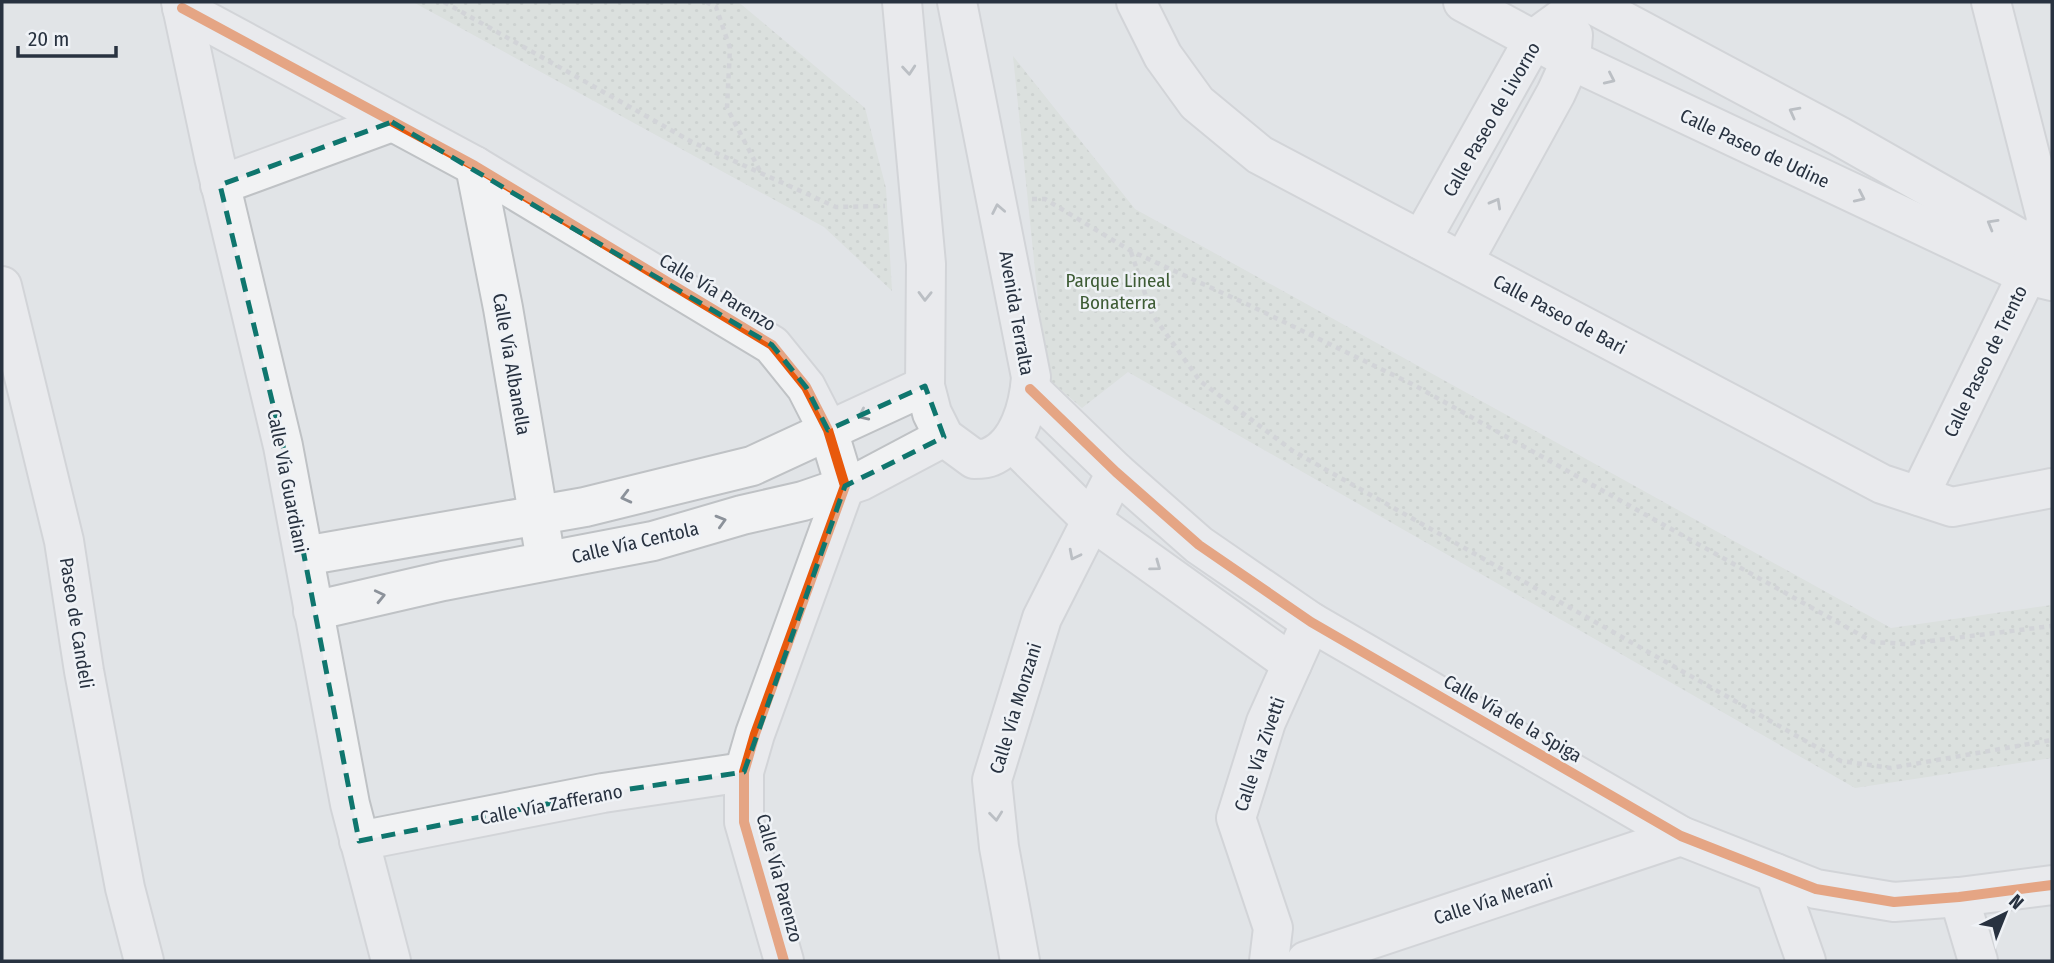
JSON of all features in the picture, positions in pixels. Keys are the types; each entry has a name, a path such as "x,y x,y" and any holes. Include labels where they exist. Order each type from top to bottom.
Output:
{"street":[{"path":"902,2 926,264 925,386 932,413 944,437 974,459 989,458 1012,442 1091,520 1292,664"},
{"name":"Avenida Terralta","path":"957,2 1031,377 1027,404 1012,442"},
{"name":"Calle Paseo de Bari","path":"1136,2 1163,56 1197,103 1260,155 1882,484 1952,507 2052,488"},
{"name":"Calle Paseo de Udine","path":"1462,2 1571,60 2045,254"},
{"path":"1991,2 2045,254"},
{"path":"1581,4 1839,136 2045,254"},
{"name":"Calle Paseo de Livorno","path":"1421,240 1534,39 1581,4"},
{"name":"Calle Paseo de Livorno","path":"1463,262 1556,93 1571,60 1581,4"},
{"name":"Calle Vía Parenzo","path":"181,5 475,166 772,345 806,387 828,430 845,486 755,734 744,772 744,821 784,961"},
{"name":"Calle Vía Guardiani","path":"181,5 220,185 283,446 345,781 391,961"},
{"path":"220,185 392,122"},
{"name":"Calle Vía Albanella","path":"475,166 503,308 545,562"},
{"name":"Calle Paseo de Trento","path":"1919,496 2045,254"},
{"name":"Paseo de Candeli","path":"2,286 64,541 84,671 120,861 144,961"},
{"path":"2,383 32,411"},
{"path":"304,556 585,508 752,466 925,386"},
{"name":"Calle Vía de la Spiga","path":"1030,389 1116,472 1199,545 1311,622 1681,836 1816,889 1894,902 2052,885"},
{"name":"Calle Vía Centola","path":"313,611 443,581 653,541 742,515 803,501 861,481 944,437"},
{"name":"Calle Vía Monzani","path":"1020,961 999,847 992,780 1042,618 1116,472"},
{"name":"Calle Vía Zivetti","path":"1311,622 1266,722 1236,818 1271,944 1312,960"},
{"name":"Calle Vía Zafferano","path":"359,841 603,793 744,772"},
{"name":"Calle Vía Merani","path":"1312,960 1681,836"},
{"path":"1775,873 1806,961"},
{"path":"1959,897 1978,961"}],"path":[{"path":"444,2 692,142 836,207 921,205"},
{"path":"706,2 716,7 730,48 727,108 762,173"},
{"path":"996,199 1045,199 1131,251 1414,386 1873,642 1906,644 2052,626"},
{"path":"1131,251 1152,314 1200,381 1293,451 1841,761 1891,768 2052,740"}],"highlighted area":[{"path":"392,122 772,345 806,387 828,430 925,386 944,437 845,486 744,772 603,793 359,841 283,446 220,185"}],"green space":[{"path":"413,2 737,2 742,5 865,108 886,188 892,291 824,227"},
{"name":"Parque Lineal Bonaterra","path":"1013,56 1135,209 1891,628 2052,605 2052,758 1855,788 1128,372 1082,408 1046,377"}],"cycle path":[{"path":"182,8 475,166 772,345 806,387 828,430 845,486 755,734 744,772 744,822 784,961"},
{"path":"1030,389 1116,472 1199,545 1311,622 1681,836 1816,889 1894,902 2052,885"}]}
